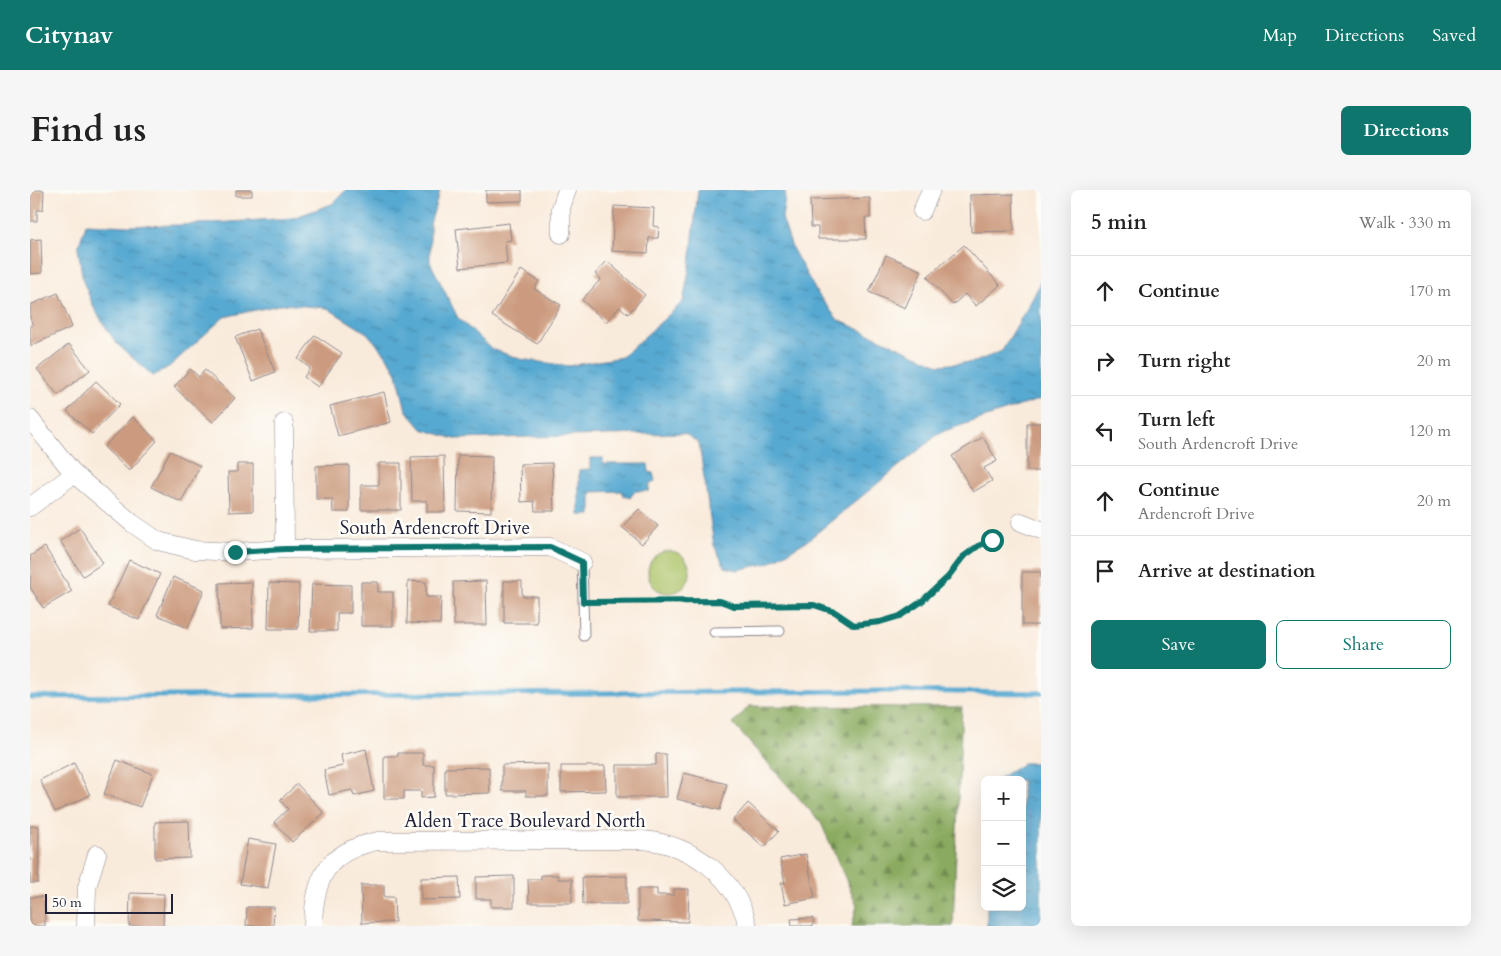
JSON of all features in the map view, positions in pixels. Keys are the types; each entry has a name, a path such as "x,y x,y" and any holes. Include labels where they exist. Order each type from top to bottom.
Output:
{"street":[{"path":"562,234 562,208 567,190"},
{"path":"922,211 931,190"},
{"name":"South Ardencroft Drive","path":"30,419 74,474 132,523 158,540 195,550 235,552 285,549 550,547 582,562"},
{"path":"284,423 285,549"},
{"path":"30,507 74,474"},
{"path":"1021,522 1041,530"},
{"name":"Alden Trace Boulevard North","path":"313,926 314,898 324,872 346,851 362,844 378,841 643,840 660,842 684,849 718,871 743,908 748,926"},
{"path":"86,926 87,886 96,854"}],"lane":[{"path":"582,562 584,636"},
{"path":"714,632 780,631"}],"path":[{"path":"583,602 720,601 734,606 814,605 835,612 854,625 865,624 900,616 921,602 948,577 969,551 992,540"}],"green space":[{"path":"665,551 673,551 684,557 690,572 684,587 673,593 665,593 654,587 648,576 648,568 654,557"},
{"path":"749,706 962,707 953,926 852,926 857,905 821,823 733,724"}],"water":[{"path":"346,190 440,190 430,224 430,262 458,318 492,349 520,359 568,366 622,357 683,302 690,265 698,190 786,190 782,218 792,248 817,293 838,320 939,365 975,362 1002,351 1034,296 1041,280 1041,399 941,432 808,540 769,563 737,570 725,567 714,545 699,443 684,433 455,439 422,429 406,410 397,373 386,355 367,333 327,308 283,304 224,317 170,366 153,376 116,343 95,310 83,281 78,248 86,224 129,226 182,225 293,218 332,204"},
{"path":"590,458 603,458 603,464 648,464 649,472 653,473 655,481 649,485 649,491 635,491 630,498 624,496 622,491 591,492 591,515 579,515 579,470 590,469"},
{"path":"1024,763 1041,763 1041,926 987,926 987,911 1026,911 1026,776 1003,776"}],"building":[{"path":"30,190 44,190 43,210 37,210 37,221 30,221"},
{"path":"236,190 252,190 252,196 236,196"},
{"path":"486,190 522,190 522,201 486,202"},
{"path":"1013,194 1014,231 971,232 970,195"},
{"path":"870,198 870,218 865,218 866,239 818,239 818,227 811,227 810,200"},
{"path":"614,206 654,208 653,226 659,227 658,238 649,238 648,253 612,251"},
{"path":"509,223 511,240 505,241 507,263 460,268 456,229"},
{"path":"41,239 42,273 30,274 30,240"},
{"path":"964,245 1000,285 976,306 965,294 953,305 927,277"},
{"path":"886,255 922,271 905,308 869,292"},
{"path":"607,261 645,295 628,314 620,307 606,322 582,300 601,279 595,274"},
{"path":"521,270 539,281 534,289 561,305 537,344 492,316"},
{"path":"58,293 72,327 30,346 30,326 33,325 30,318 30,305"},
{"path":"257,329 275,372 253,381 235,337"},
{"path":"315,335 342,353 318,387 304,377 310,368 298,359"},
{"path":"69,344 90,370 58,395 37,369"},
{"path":"190,369 199,377 205,370 235,398 213,422 174,387"},
{"path":"96,381 120,404 92,434 67,411"},
{"path":"384,392 391,422 338,436 330,406"},
{"path":"133,417 157,441 129,471 104,447"},
{"path":"1027,423 1041,423 1041,471 1027,471"},
{"path":"983,437 997,461 984,468 992,481 973,492 952,456"},
{"path":"170,451 200,466 181,502 151,487"},
{"path":"458,455 492,456 491,512 457,511"},
{"path":"444,456 445,512 427,512 427,501 412,501 411,457"},
{"path":"379,463 401,463 401,510 361,510 361,485 379,485"},
{"path":"552,463 554,511 535,511 534,501 521,502 520,464"},
{"path":"237,464 253,464 253,511 229,512 228,472 237,472"},
{"path":"349,465 349,512 333,512 332,499 316,499 316,466"},
{"path":"639,509 658,526 642,544 622,527"},
{"path":"80,528 103,563 83,576 60,541"},
{"path":"45,547 72,591 43,608 30,587 30,556"},
{"path":"129,560 160,574 139,620 108,606"},
{"path":"1022,572 1041,572 1041,625 1022,625"},
{"path":"173,577 204,590 188,628 157,615"},
{"path":"408,581 426,582 426,597 441,597 440,624 407,623"},
{"path":"486,581 487,625 454,625 453,582"},
{"path":"504,581 522,581 522,596 537,596 537,623 504,623"},
{"path":"252,582 253,628 220,629 219,583"},
{"path":"361,582 378,582 378,592 393,592 393,626 361,626"},
{"path":"269,583 299,584 298,629 268,629"},
{"path":"312,584 351,585 351,613 337,613 337,631 310,631"},
{"path":"366,749 374,791 354,796 352,790 329,795 324,770 343,766 341,755"},
{"path":"398,753 423,753 423,765 434,765 434,797 421,798 421,791 404,791 404,799 384,799 384,756 398,756"},
{"path":"656,754 666,754 667,797 617,797 617,765 656,765"},
{"path":"117,760 153,774 140,807 104,794"},
{"path":"74,763 90,795 55,812 40,780"},
{"path":"548,764 548,796 526,796 526,791 502,791 502,765"},
{"path":"561,766 605,766 606,791 561,792"},
{"path":"489,767 490,793 445,794 445,768"},
{"path":"684,773 727,784 720,810 677,799"},
{"path":"297,784 324,813 292,842 274,822 288,809 280,800"},
{"path":"748,803 779,831 764,847 733,820"},
{"path":"189,821 190,858 155,859 155,822"},
{"path":"30,826 39,826 38,883 30,883"},
{"path":"248,839 276,844 268,888 240,884"},
{"path":"806,854 815,898 785,904 781,883 785,883 780,859"},
{"path":"541,875 558,875 558,879 572,879 572,903 529,903 528,879 541,879"},
{"path":"514,876 514,907 491,907 491,899 476,899 476,877"},
{"path":"627,876 627,904 583,904 582,877"},
{"path":"459,877 460,899 421,900 421,878"},
{"path":"361,885 384,885 384,897 394,897 395,922 362,923"},
{"path":"638,889 657,889 657,895 674,895 674,889 689,889 688,922 638,921"},
{"path":"130,893 164,894 163,926 129,926"},
{"path":"30,897 44,897 45,926 30,926"},
{"path":"247,907 274,907 273,926 246,926"},
{"path":"813,918 813,926 792,926 791,919"}],"waterway":[{"path":"30,697 886,691 1041,693"}],"route":[{"path":"235,552 285,549 550,547 582,562 583,602 720,601 734,606 814,605 824,606 854,625 880,622 900,616 921,602 948,577 969,551 992,540"}]}
